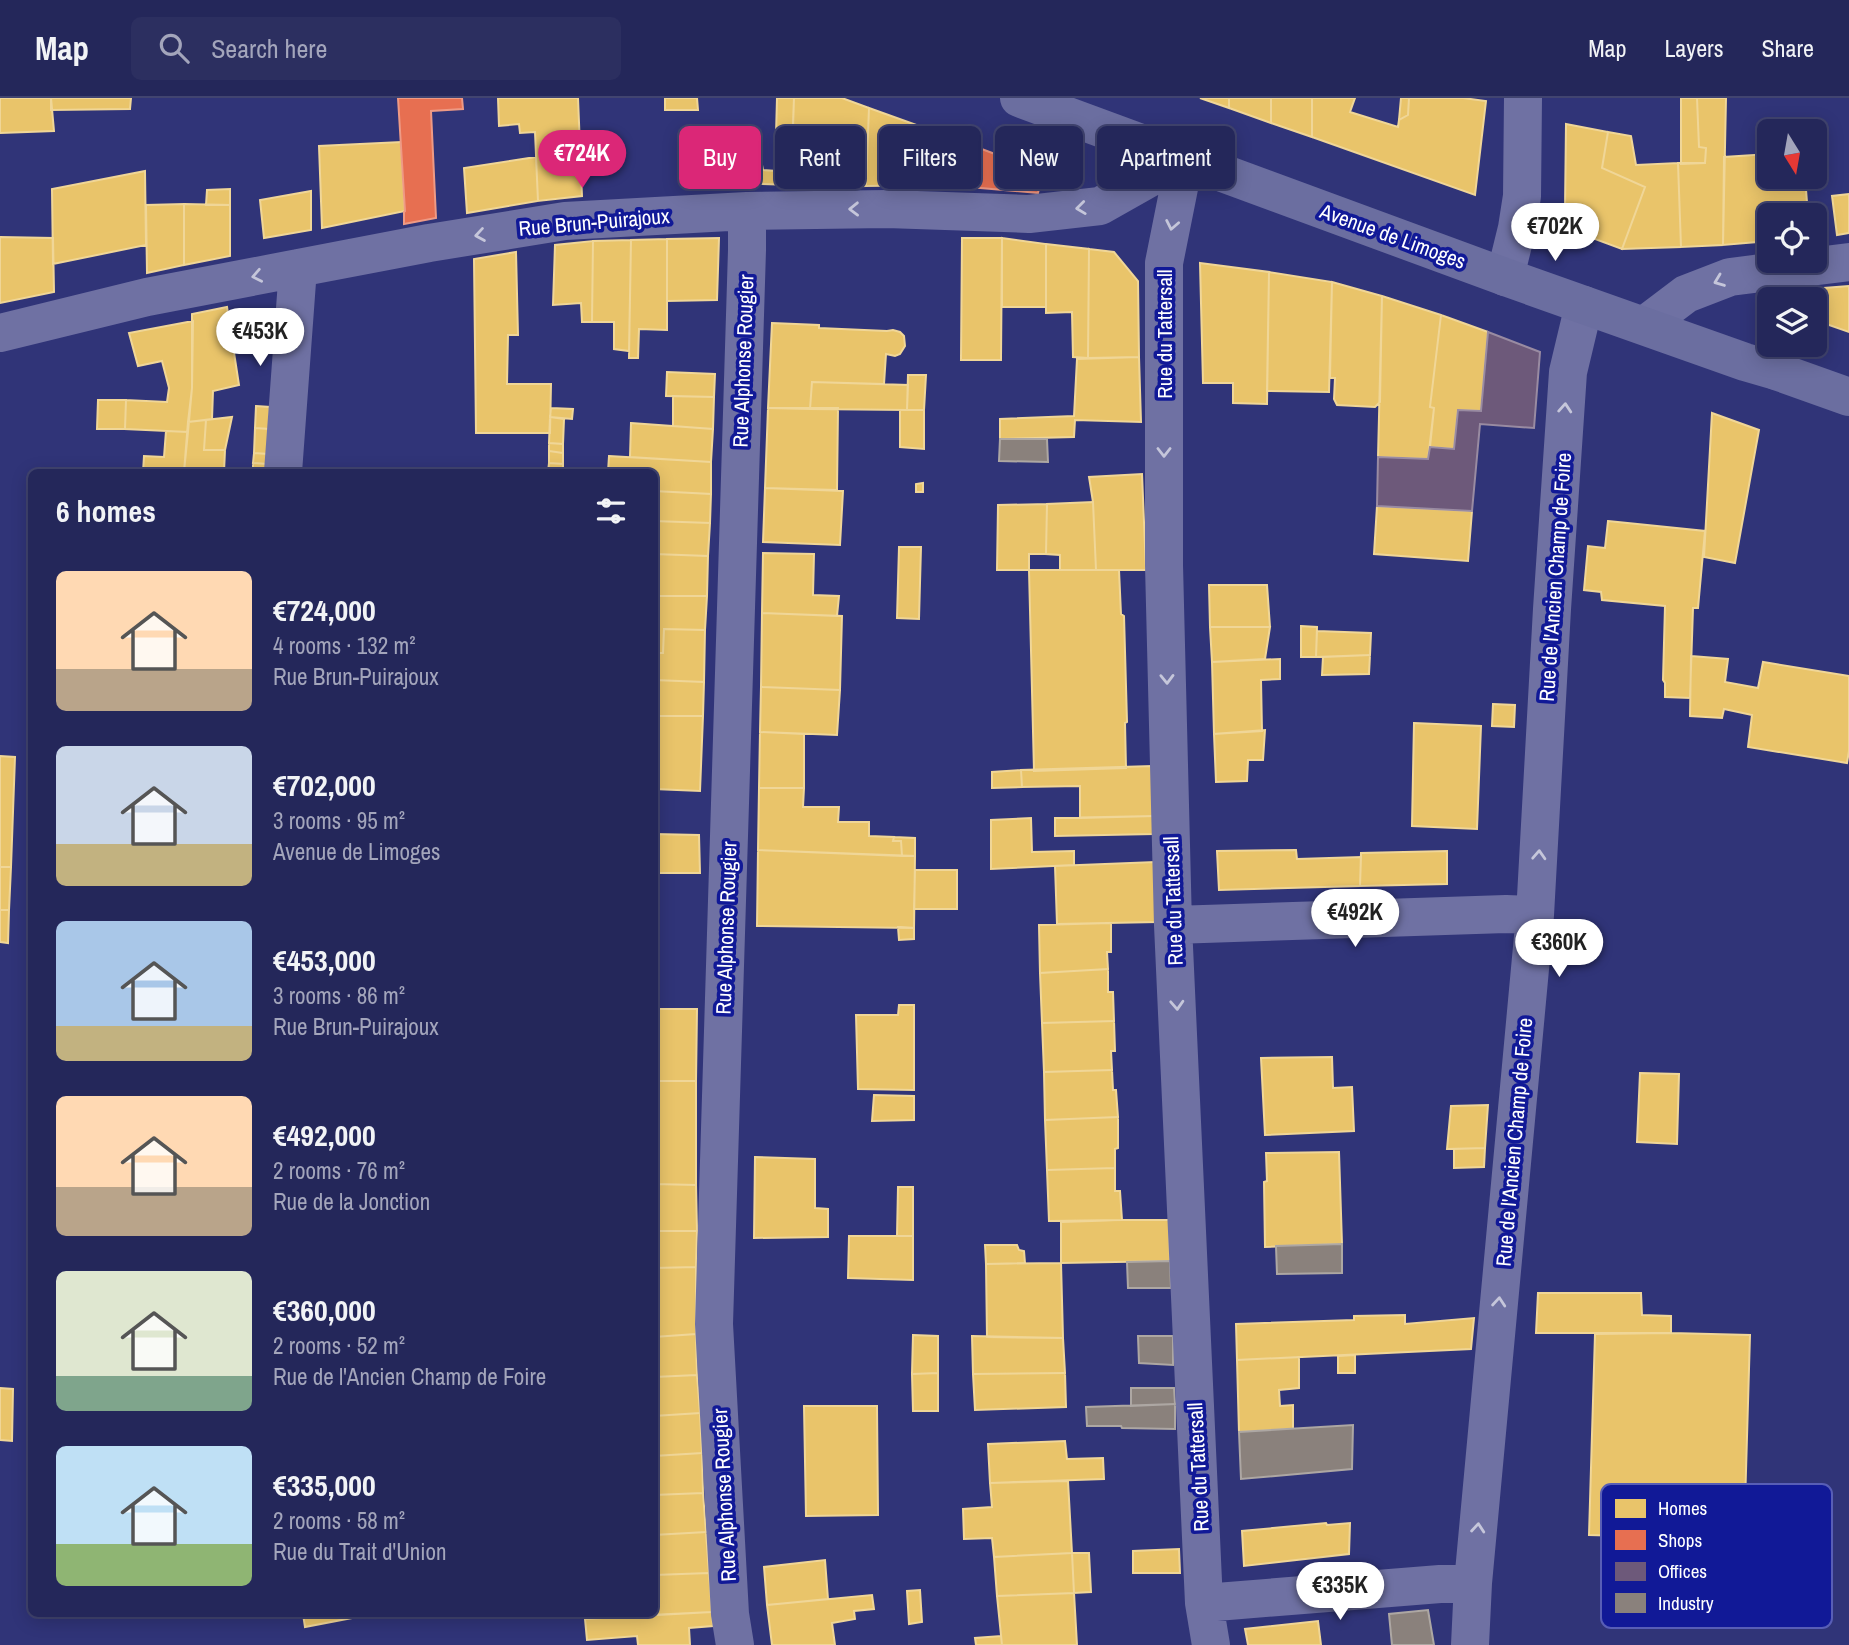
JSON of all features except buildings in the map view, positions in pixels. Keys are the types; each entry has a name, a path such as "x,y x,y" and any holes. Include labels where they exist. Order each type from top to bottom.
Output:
{"main road":[{"name":"Avenue de Limoges","path":"1018,98 1097,126"},
{"name":"Avenue de Limoges","path":"1235,177 1505,277 1745,362 1778,358 1849,397"}],"street":[{"path":"1505,277 1522,196 1523,98"},
{"name":"Rue Brun-Puirajoux","path":"0,333 147,297 429,243 565,221 747,211 887,209 1029,214 1100,206 1130,189"},
{"name":"Rue du Tattersall","path":"1179,189 1164,263 1164,565 1173,925 1204,1603 1211,1645"},
{"name":"Rue Alphonse Rougier","path":"735,1645 730,1614 714,1325 747,211"},
{"path":"1645,325 1686,294 1730,277 1785,284 1849,262"},
{"path":"283,469 298,268"},
{"name":"Rue de l'Ancien Champ de Foire","path":"1470,1645 1473,1584 1535,915 1568,372 1584,305"},
{"path":"1173,925 1535,915"},
{"path":"1204,1603 1440,1584 1473,1584"}]}
